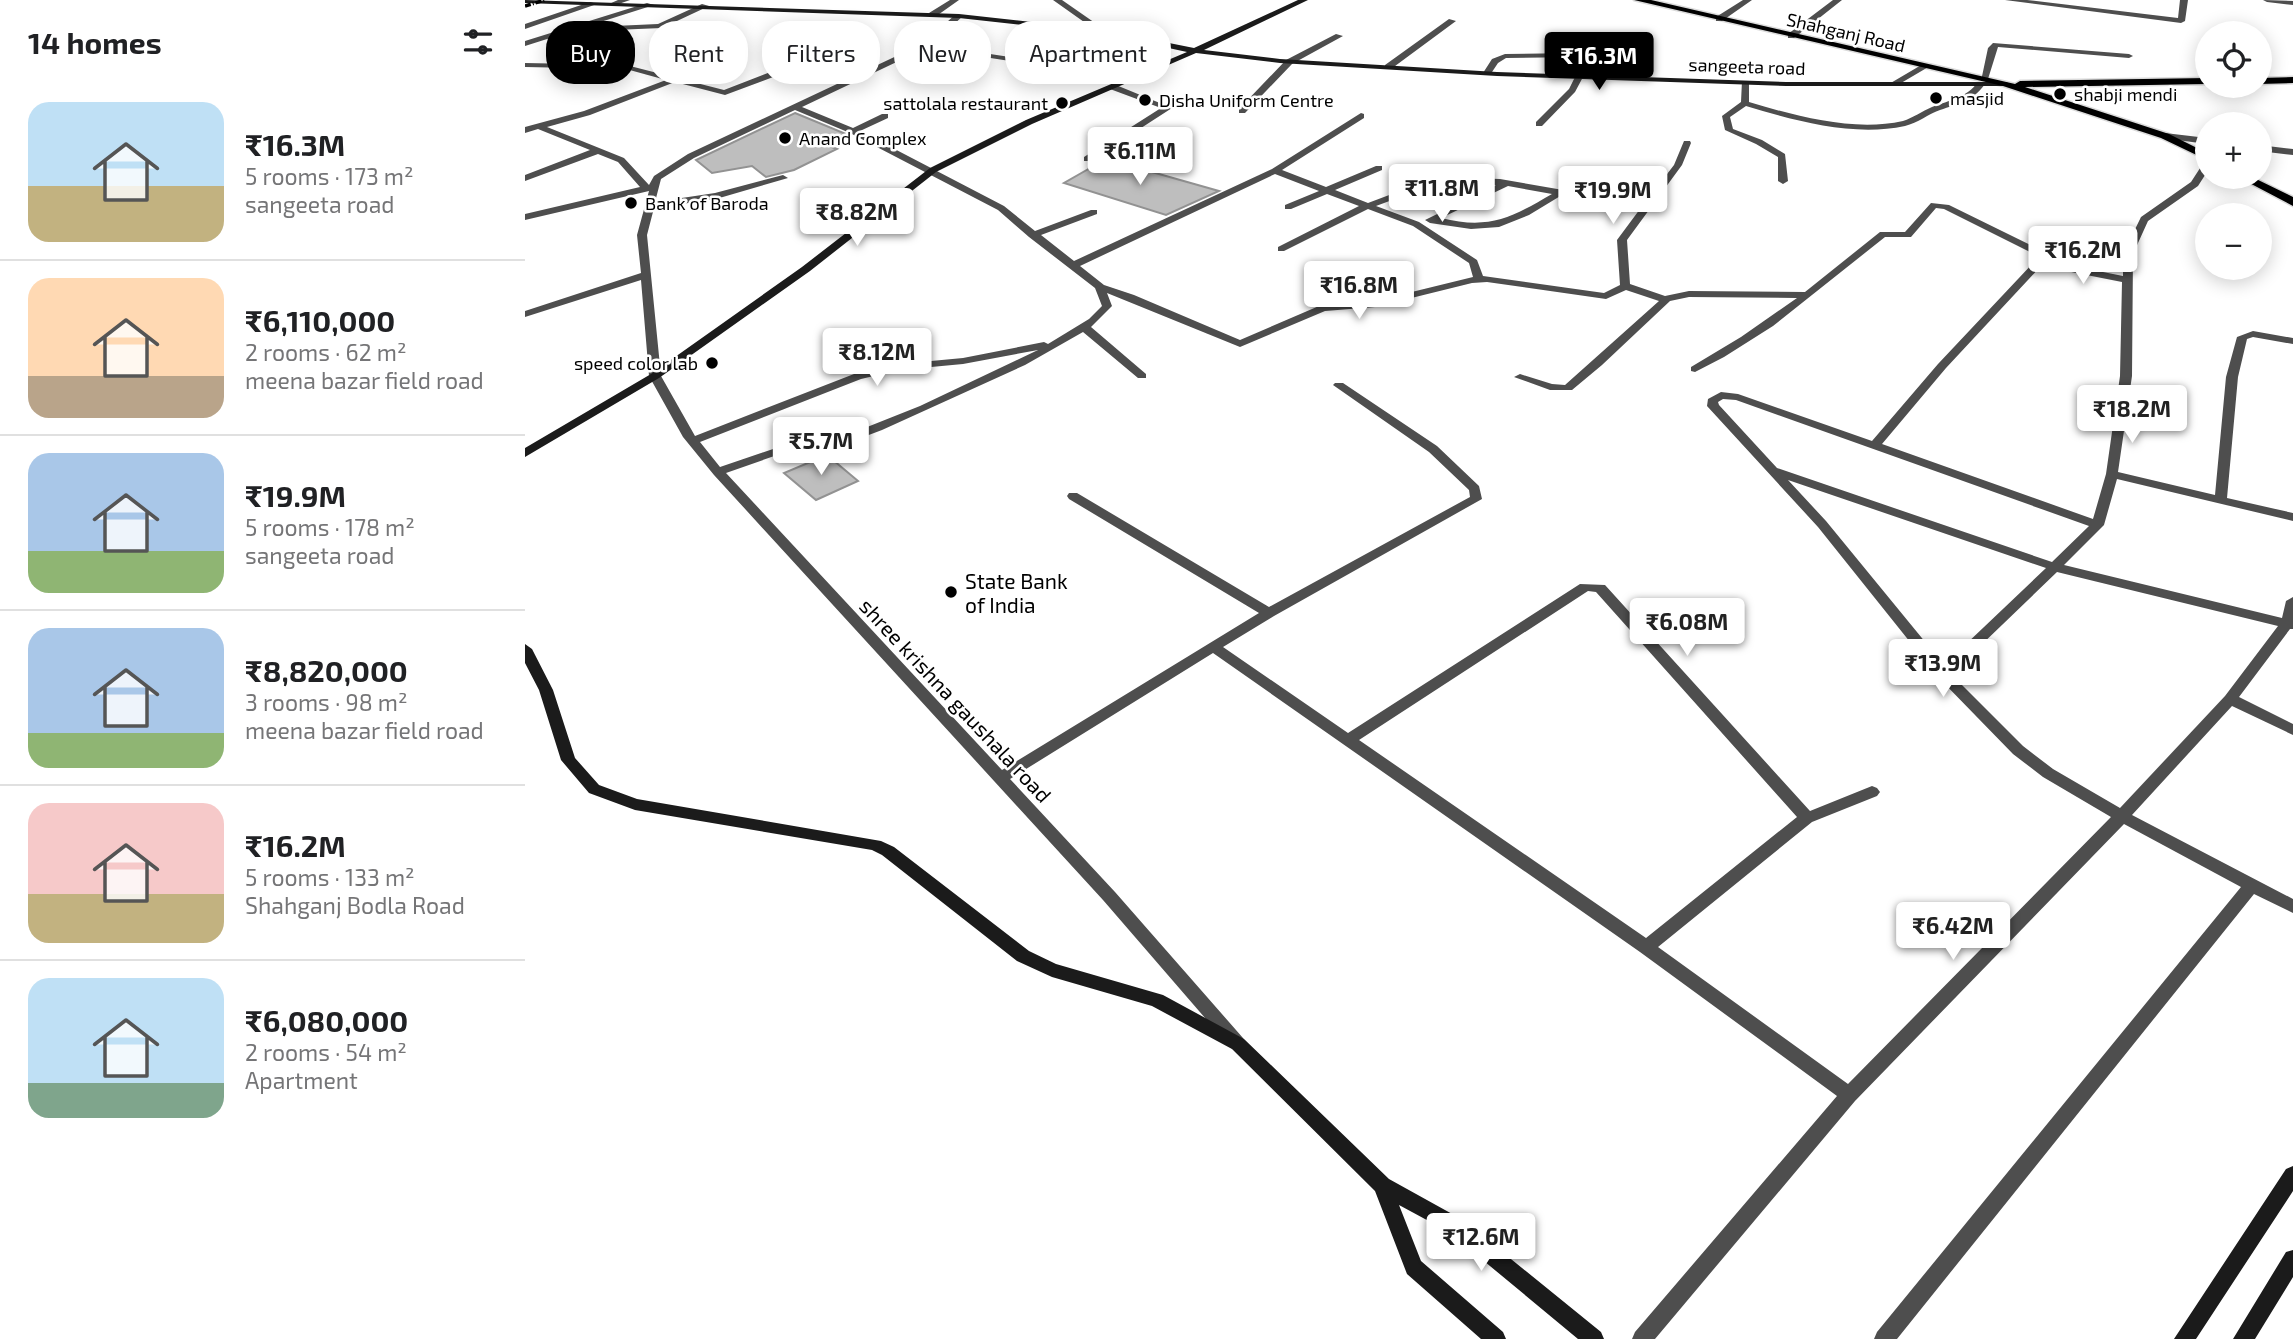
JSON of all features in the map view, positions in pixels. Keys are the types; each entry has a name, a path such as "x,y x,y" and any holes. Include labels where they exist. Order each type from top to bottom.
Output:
{"main road":[{"path":"525,453 655,376 806,269 933,170 1029,122 1195,51 1304,0"},
{"name":"Shahganj Road","path":"1639,0 1926,66 1982,82 2005,84"},
{"name":"sangeeta road","path":"525,1 959,16 1005,21"},
{"name":"sangeeta road","path":"1171,46 1289,62 1487,73 1745,83 1982,82"},
{"path":"2272,81 2293,80"},
{"path":"2005,84 2195,81"},
{"path":"2005,84 2165,136 2195,151"},
{"path":"2268,189 2293,202"},
{"path":"525,649 546,690 568,760 594,789 635,804 875,845 898,857 1024,956 1052,970 1157,1000 1238,1044 1382,1185 1456,1226 1594,1339"},
{"path":"2185,1339 2293,1175"},
{"path":"1382,1185 1414,1267 1496,1339"},
{"path":"2243,1339 2293,1259"}],"street":[{"path":"575,3 584,0"},
{"path":"613,4 626,0"},
{"path":"687,5 698,0"},
{"path":"932,15 955,0"},
{"path":"1719,19 1748,0"},
{"path":"1791,36 1838,0"},
{"path":"2009,0 2181,21 2184,0"},
{"path":"2113,13 2114,0"},
{"path":"2267,0 2293,3"},
{"path":"1062,1 1089,21"},
{"path":"525,27 593,4"},
{"path":"525,44 650,5"},
{"path":"635,27 659,26 705,6"},
{"path":"953,21 959,16"},
{"path":"1388,67 1452,21"},
{"path":"1243,111 1289,62 1339,36"},
{"path":"1745,103 1788,116 1864,125 1902,123 1971,98 1982,82 1992,48 1996,45 2129,56"},
{"path":"1487,73 1497,59 1509,55 1578,55"},
{"path":"655,376 642,235 650,206 650,188 657,178 665,171 894,61"},
{"path":"525,65 626,67 649,72"},
{"path":"1893,84 1926,66"},
{"path":"1539,124 1572,90 1580,76"},
{"path":"696,84 729,93 762,79"},
{"path":"1745,83 1745,103"},
{"path":"525,130 587,113 664,84"},
{"path":"1087,159 1168,108 1113,87"},
{"path":"1745,103 1726,116 1729,130 1759,142 1782,156 1783,181"},
{"path":"795,107 853,131 933,170 1001,208 1100,287 1240,344 1323,308 1375,304 1479,279 1606,296 1625,286 1666,299 1689,295 1808,295"},
{"path":"853,131 885,116"},
{"path":"1071,266 1275,171 1361,116"},
{"path":"539,126 621,160 650,188"},
{"path":"2165,136 2195,140"},
{"path":"1625,286 1622,240 1678,165 1687,143"},
{"path":"525,178 599,150"},
{"path":"2272,150 2293,152"},
{"path":"1289,207 1379,168"},
{"path":"1275,171 1420,226 1473,262 1479,279"},
{"path":"650,206 716,196 783,178"},
{"path":"1281,249 1368,205 1437,180 1474,179 1507,183 1646,207"},
{"path":"1420,226 1507,183"},
{"path":"1943,674 2098,525 2112,474 2126,376 2128,254 2138,227 2166,202 2195,184"},
{"path":"525,217 650,188"},
{"path":"1432,219 1452,224 1500,227 1559,193"},
{"path":"1695,369 1730,351 1808,295 1883,234 1908,234 1934,205 1945,207 2067,267"},
{"path":"1032,235 1094,212"},
{"path":"1874,446 1942,366 2039,263 2128,280"},
{"path":"525,314 646,275"},
{"path":"719,472 777,452 819,449 950,396 1061,341 1105,312 1105,296 1100,287"},
{"path":"1520,377 1561,388 1575,385 1666,299"},
{"path":"1084,327 1142,376"},
{"path":"2221,500 2232,377 2242,337 2253,334 2293,341"},
{"path":"693,441 858,376 899,367 963,361 1061,341"},
{"name":"shree krishna gaushala road","path":"655,376 693,441 719,472 1109,896 1238,1044"},
{"path":"999,779 1269,614 1478,495 1433,449 1339,385"},
{"path":"2098,525 1738,397 1716,398 1712,401 1713,406 1768,469 1822,524 1943,674 2018,750 2048,773 2122,816 2293,907"},
{"path":"1768,469 2055,567 2290,624"},
{"path":"2112,474 2293,517"},
{"path":"1073,496 1269,614"},
{"path":"1347,741 1585,587 1595,587 1600,588 1807,818"},
{"path":"1642,1339 1849,1095 2122,816 2230,699 2290,624 2293,601"},
{"path":"1215,648 1646,947 1849,1095"},
{"path":"2230,699 2293,730"},
{"path":"1646,947 1807,818 1872,792"},
{"path":"1884,1339 2252,885"}],"building":[{"name":"Anand Complex","path":"795,113 846,134 823,144 837,149 794,170 766,177 752,166 712,173 696,160"},
{"path":"1106,159 1219,191 1166,215 1064,183"},
{"path":"827,455 858,481 816,500 784,473"}],"railway":[{"path":"525,6 545,0"}],"place":[{"name":"shabji mendi","path":"2060,94"},
{"name":"masjid","path":"1936,98"},
{"name":"Disha Uniform Centre","path":"1145,100"},
{"name":"sattolala restaurant","path":"1062,103"},
{"name":"Anand Complex","path":"785,138"},
{"name":"Bank of Baroda","path":"631,203"},
{"name":"speed color lab","path":"712,363"},
{"name":"State Bank of India","path":"951,592"}]}
